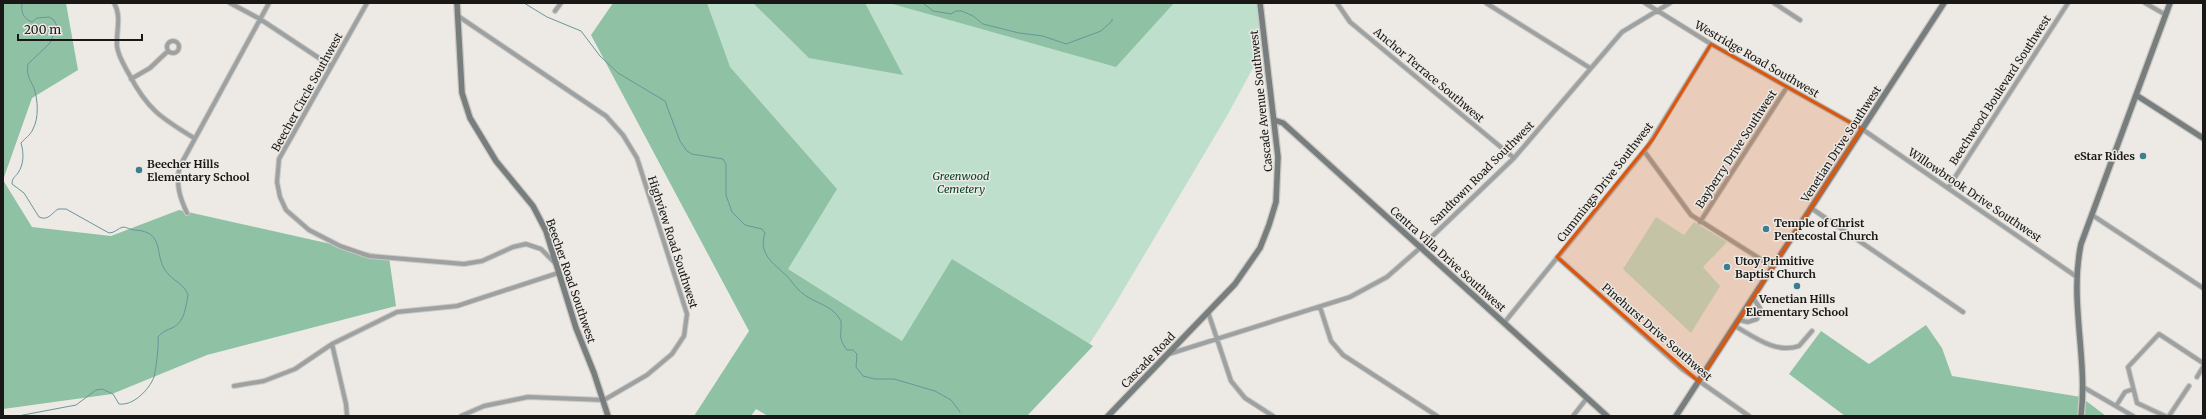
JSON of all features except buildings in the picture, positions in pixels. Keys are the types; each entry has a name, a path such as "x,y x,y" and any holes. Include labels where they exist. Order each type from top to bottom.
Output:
{"street":[{"path":"114,3 118,19 117,48 131,80 153,111 194,138"},
{"path":"230,3 260,19 331,66"},
{"path":"187,213 180,195 178,174 194,138 269,3"},
{"name":"Beecher Circle Southwest","path":"367,3 279,159 277,182 280,197 286,210 294,219 323,238 369,256 464,264 482,261 513,247 526,244 541,249 555,263"},
{"name":"Beecher Road Southwest","path":"457,3 462,93 470,118 496,161 534,206 546,231 576,328 604,400 608,416"},
{"path":"556,11 561,3"},
{"name":"Cascade Avenue Southwest","path":"1203,317 1247,268 1260,248 1276,202 1278,177 1274,120 1260,3"},
{"name":"Anchor Terrace Southwest","path":"1337,3 1350,22 1514,158"},
{"path":"1486,3 1590,68"},
{"name":"Westridge Road Southwest","path":"1645,3 1711,44 1862,129"},
{"name":"Sandtown Road Southwest","path":"1167,355 1350,297 1375,285 1398,269 1514,158 1622,32 1670,3"},
{"path":"1774,3 1800,20"},
{"name":"Venetian Drive Southwest","path":"1676,416 1944,3"},
{"name":"Beechwood Boulevard Southwest","path":"1948,188 2068,3"},
{"path":"2145,3 2166,15"},
{"path":"2081,416 2083,387 2077,277 2081,244 2170,3"},
{"name":"Highview Road Southwest","path":"458,16 606,116 623,135 636,158 687,314 687,325 680,345 660,365 634,384 604,400"},
{"name":"Cummings Drive Southwest","path":"1504,323 1644,150 1711,44"},
{"path":"131,80 150,68 168,51"},
{"name":"Bayberry Drive Southwest","path":"1700,222 1787,87"},
{"path":"2136,95 2203,138"},
{"name":"Centra Villa Drive Southwest","path":"1274,120 1283,123 1607,416"},
{"name":"Willowbrook Drive Southwest","path":"1862,129 2077,277"},
{"path":"1644,150 1652,159 1684,208 1700,222 1773,267"},
{"path":"1811,208 1878,252 1963,312"},
{"path":"2092,215 2203,288"},
{"name":"Pinehurst Drive Southwest","path":"1557,257 1699,382 1749,416"},
{"path":"234,386 264,381 295,369 332,344 397,312 457,306 558,273"},
{"path":"1739,320 1748,322 1757,319 1760,308 1753,298"},
{"path":"1320,307 1331,341 1343,355 1437,416"},
{"path":"1208,312 1231,381 1245,398 1273,416"},
{"name":"Cascade Road","path":"1112,415 1203,317"},
{"path":"1735,326 1771,346 1782,349 1799,346 1812,331"},
{"path":"2165,416 2137,403 2128,367 2159,334 2203,363"},
{"path":"332,344 346,404 346,416"},
{"path":"2197,377 2203,367"},
{"path":"2169,416 2189,386"},
{"path":"2083,387 2133,416"},
{"path":"2116,406 2125,392 2133,389"},
{"path":"461,416 484,406 528,397 604,400"},
{"path":"1573,416 1587,398"}],"highlighted area":[{"path":"1711,44 1862,129 1699,382 1557,257 1653,139"}],"green space":[{"path":"3,3 66,3 78,70 32,98 3,180"},
{"path":"613,3 707,3 730,67 837,189 788,269 902,341 952,259 1093,346 1027,416 768,416 756,409 751,416 694,416 749,331 591,35"},
{"name":"Greenwood Cemetery","path":"656,3 1260,3 1265,46 1228,114 1114,306 1077,363 910,362 780,281"},
{"path":"753,3 865,3 903,75 809,58"},
{"path":"889,3 1174,3 1116,67"},
{"path":"3,180 32,227 111,236 179,210 389,257 396,306 207,355 112,394 3,409"},
{"path":"1656,217 1684,235 1694,222 1727,242 1703,267 1720,286 1691,333 1623,269"},
{"path":"1926,325 1942,348 1952,376 2081,397 2106,416 1845,416 1789,374 1821,331 1869,364"}],"waterway":[{"path":"18,416 76,405 96,390 102,389 113,394 119,404 124,404 135,400 144,392 154,377 158,337 181,321 188,295 184,288 165,270 157,244 151,235 123,227 109,233 66,209 58,209 47,218 39,217 24,193 12,184 13,179 20,170 22,162 23,151 21,143 32,131 37,114 36,98 34,88 28,74 28,64 50,43 57,26 54,20 49,17 37,18 32,22 26,19 23,15 22,3"},
{"path":"524,3 547,17 581,31 600,56 618,73 665,101 680,141 687,151 692,154 723,159 726,164 726,195 732,212 745,225 762,229 765,233 763,240 765,252 768,258 803,294 826,306 838,316 841,321 842,342 847,350 853,350 857,354 856,367 863,376 875,379 894,379 935,391 951,400 960,412"},
{"path":"923,3 933,11 951,14 956,11 962,11 973,16 983,24 1019,33 1043,36 1066,44 1101,31 1112,21 1112,19"}],"place":[{"name":"eStar Rides","path":"2143,156"},
{"name":"Beecher Hills Elementary School","path":"139,170"},
{"name":"Temple of Christ Pentecostal Church","path":"1766,229"},
{"name":"Utoy Primitive Baptist Church","path":"1727,267"},
{"name":"Venetian Hills Elementary School","path":"1797,286"}]}
